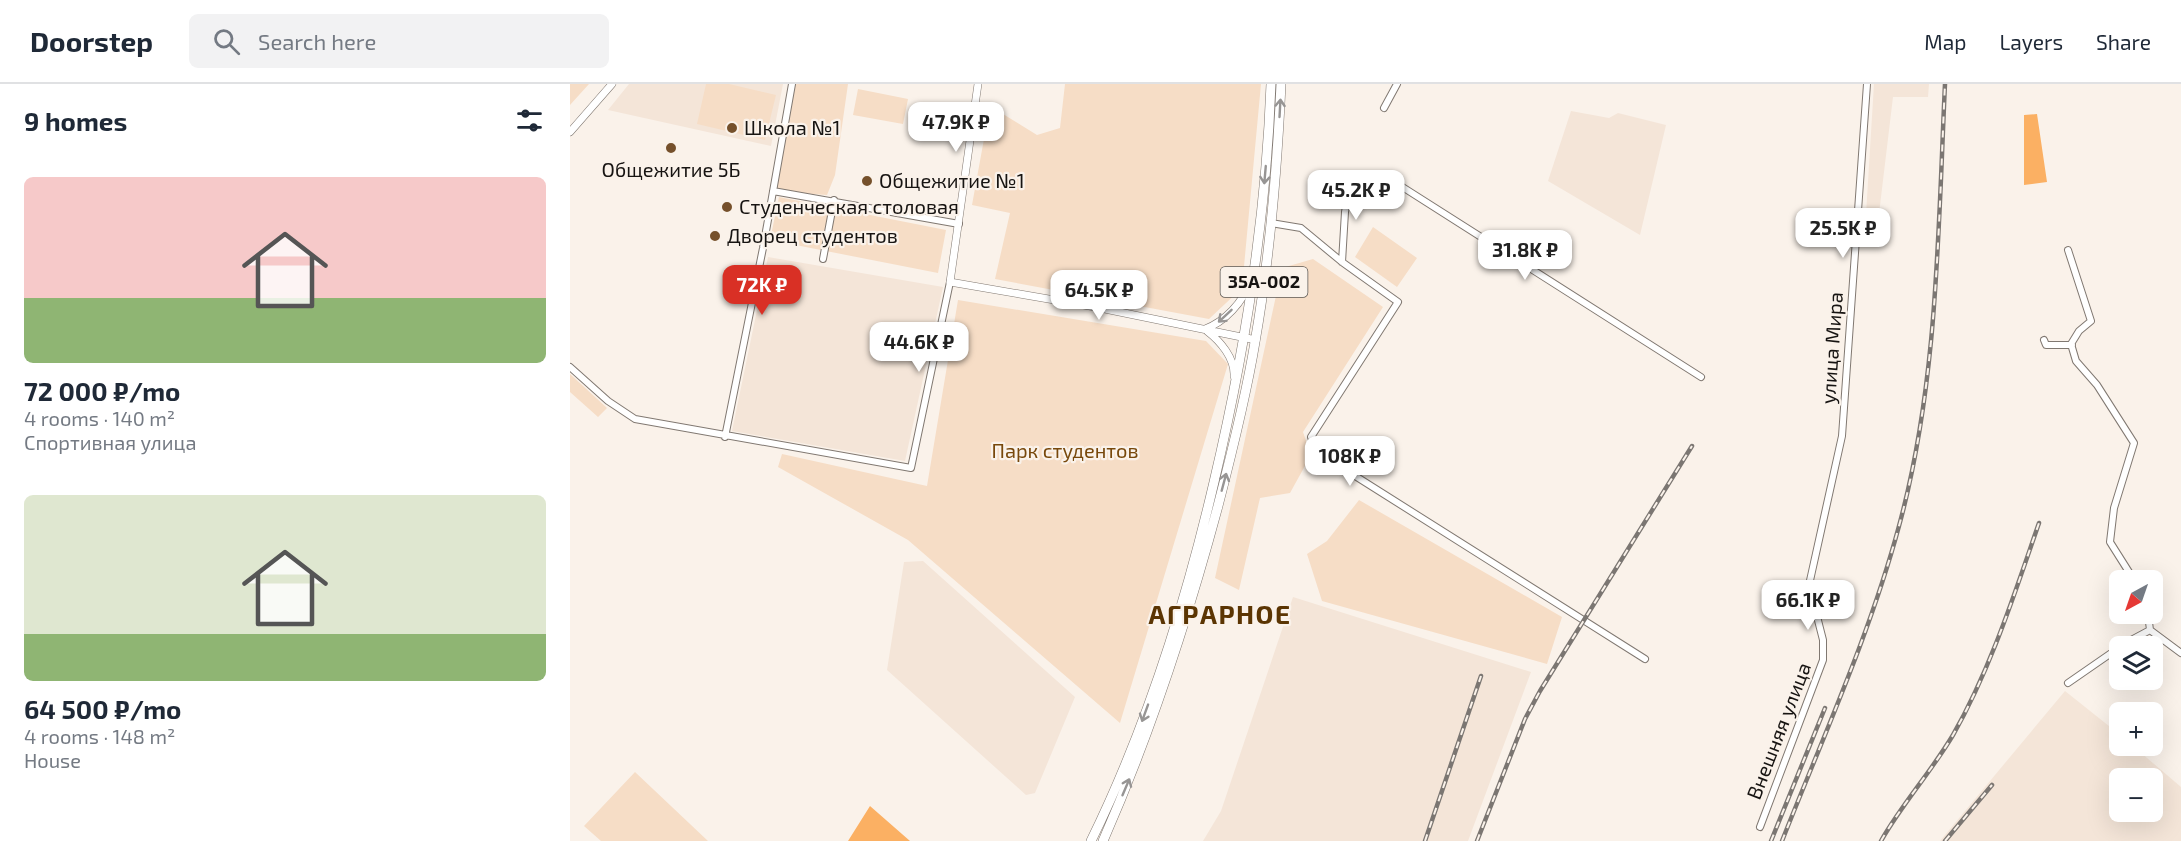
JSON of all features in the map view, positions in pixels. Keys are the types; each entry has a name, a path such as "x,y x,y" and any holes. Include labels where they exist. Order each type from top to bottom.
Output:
{"main road":[{"name":"35А-002","path":"1091,841 1138,733 1190,582 1245,338 1256,260 1271,84"},
{"name":"35А-002","path":"1103,841 1147,737 1179,646 1235,439 1256,340 1271,223 1281,84"}],"street":[{"path":"570,132 612,84"},
{"path":"725,436 792,84"},
{"path":"570,367 608,401 634,419 911,468 950,282 978,84"},
{"path":"1384,108 1397,84"},
{"name":"улица Мира","path":"1842,436 1867,84"},
{"path":"1342,262 1351,178 1393,181 1701,377"},
{"path":"773,190 960,224"},
{"path":"823,259 834,200"},
{"path":"1271,223 1301,228 1342,262 1398,302 1311,437 1316,447 1341,467 1645,659"},
{"path":"2068,250 2091,321 2079,331 2072,345 2076,361 2097,385 2134,443 2114,507 2110,542 2128,570"},
{"path":"1205,329 1224,317 1242,297 1256,260"},
{"path":"950,282 1256,340"},
{"path":"1205,329 1218,340 1232,362 1234,394"},
{"path":"2044,340 2046,345 2072,345"},
{"name":"Внешняя улица","path":"1760,827 1823,660 1823,640 1809,585 1842,436"},
{"path":"2149,624 2150,630 2181,654"},
{"path":"2139,636 2150,630"},
{"path":"2068,683 2109,655"}],"shaded area":[{"name":"Школа №1","path":"629,84 783,84 771,146 608,110"},
{"path":"1874,84 1929,84 1928,97 1893,97 1875,247 1864,247"},
{"path":"1571,111 1609,118 1618,113 1666,125 1640,235 1548,181"},
{"path":"2037,114 2047,182 2024,185 2024,115"},
{"path":"768,257 943,287 905,461 732,431"},
{"path":"923,561 1075,697 1035,793 1026,795 887,670 904,562"},
{"path":"1293,597 1531,672 1468,841 1203,841 1221,811"},
{"path":"2065,691 2109,726 2109,756 2145,756 2159,768 2109,768 2109,822 2163,822 2163,772 2181,787 2181,841 1940,841"},
{"path":"870,806 910,841 848,841"}],"green space":[{"path":"570,84 589,84 570,105"},
{"path":"706,84 729,84 776,95 765,140 697,124"},
{"path":"795,84 848,84 835,175 827,195 773,191"},
{"path":"1065,84 1261,84 1242,288 1209,319 995,279 1010,213 972,205 990,106 1037,135 1060,128"},
{"path":"858,89 908,99 903,124 853,115"},
{"path":"779,197 946,230 938,273 770,240"},
{"path":"1373,227 1417,258 1397,287 1355,257"},
{"path":"1313,259 1383,307 1303,432 1311,455 1290,493 1260,498 1239,590 1215,578 1282,268"},
{"name":"Парк студентов","path":"958,300 1206,341 1228,364 1120,723 908,540 778,467 782,454 927,486"},
{"path":"570,374 607,408 598,417 570,392"},
{"path":"1359,500 1562,617 1547,664 1322,601 1307,554 1327,541"},
{"path":"635,772 708,841 601,841 584,826"}],"railway":[{"path":"1782,841 1874,606 1899,526 1912,472 1922,417 1934,306 1945,84"},
{"path":"1477,841 1525,719 1540,691 1692,446"},
{"path":"1881,841 1944,749 1967,710 2001,631 2039,523"},
{"path":"1425,841 1481,676"},
{"path":"1771,841 1825,708"},
{"path":"1945,841 1992,785"}],"place":[{"name":"Школа №1","path":"732,128"},
{"name":"Общежитие 5Б","path":"671,148"},
{"name":"Общежитие №1","path":"867,181"},
{"name":"Студенческая столовая","path":"727,207"},
{"name":"Дворец студентов","path":"715,236"}],"district":[{"name":"АГРАРНОЕ","path":"1220,615"}]}
